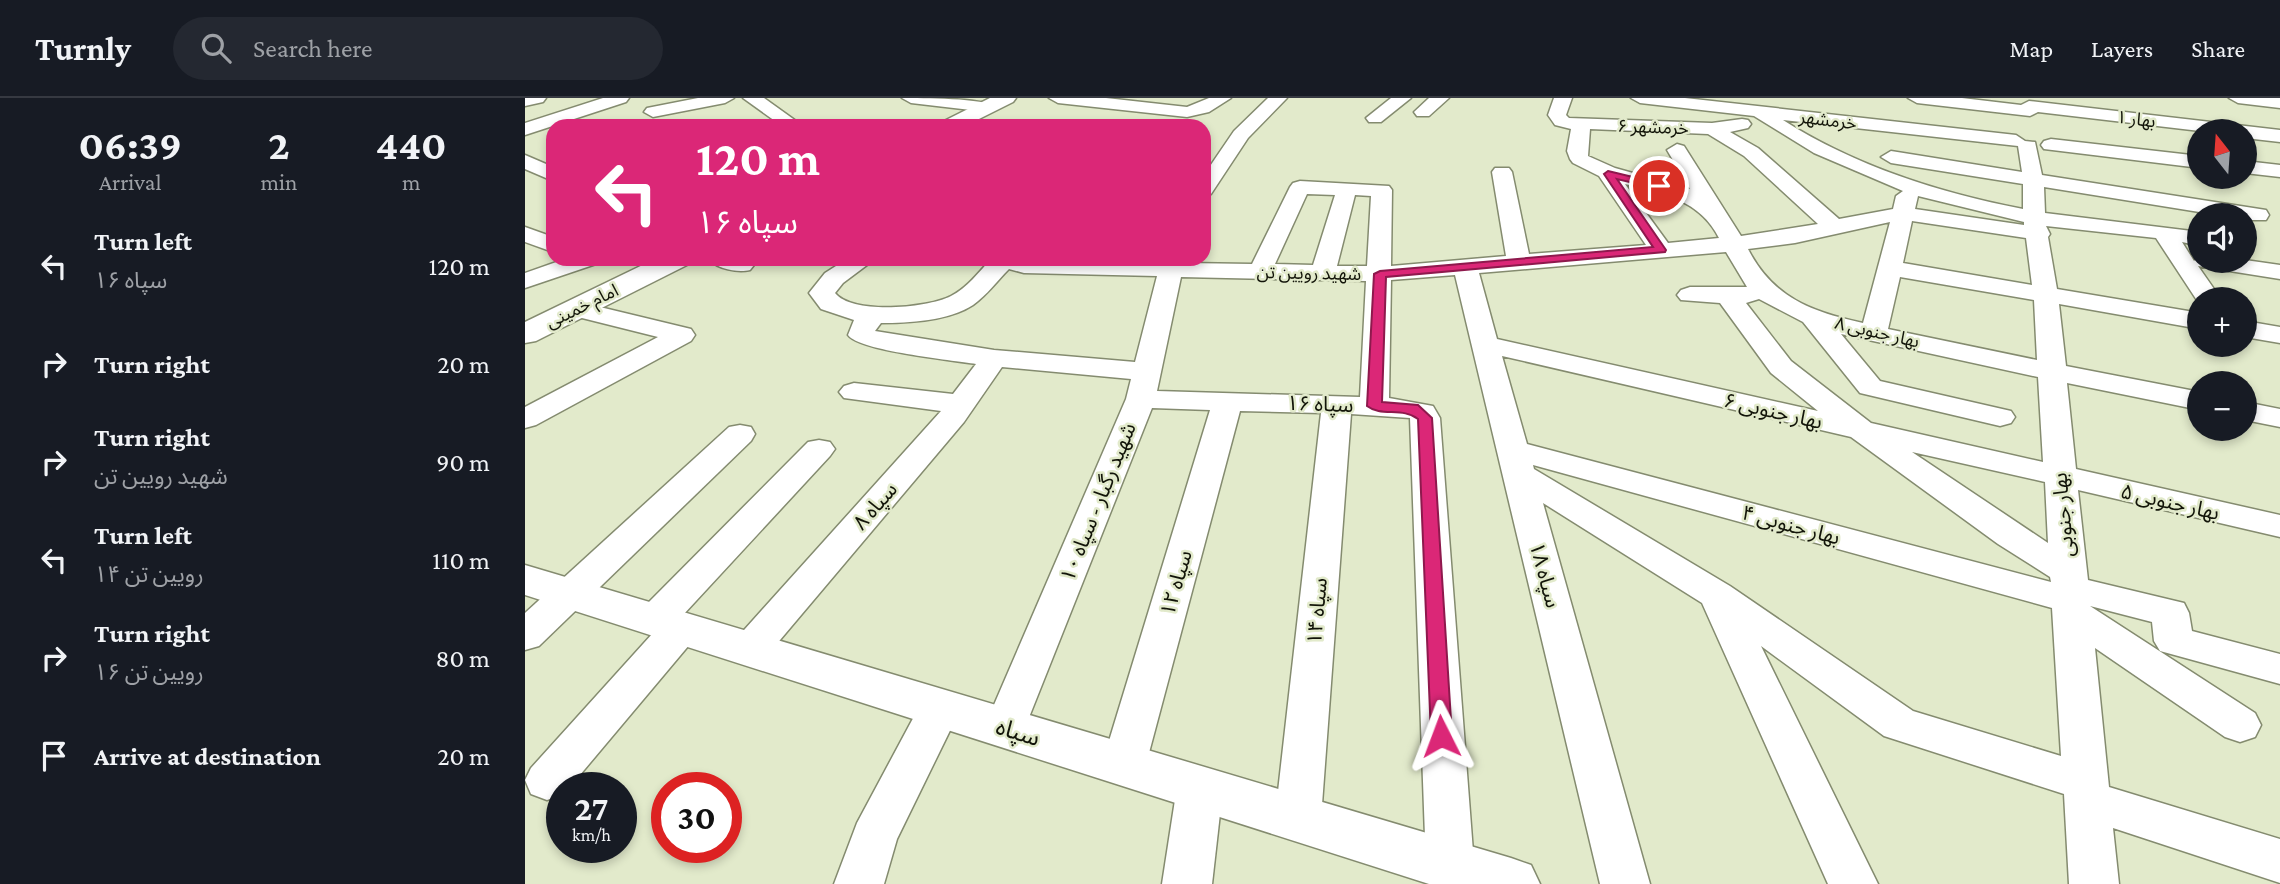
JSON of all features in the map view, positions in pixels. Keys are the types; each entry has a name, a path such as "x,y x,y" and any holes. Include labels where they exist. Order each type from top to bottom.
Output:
{"main road":[{"path":"963,119 997,102"},
{"name":"امام خمینی","path":"525,334 663,266"},
{"name":"سپاه","path":"525,580 1511,884"}],"street":[{"path":"525,101 537,98"},
{"path":"556,119 620,98"},
{"path":"653,114 725,98"},
{"path":"752,98 784,119"},
{"path":"911,98 997,102"},
{"path":"1058,98 1187,112 1203,108 1221,98"},
{"path":"1211,180 1241,135 1278,98"},
{"path":"1375,118 1402,98"},
{"path":"1423,112 1440,98"},
{"path":"1563,98 1558,118 1581,125 1577,150 1580,159 1608,174 1659,186 1697,199 1716,215"},
{"name":"خرمشهر","path":"1640,98 1840,117 1920,131 1955,144 2042,139 2051,145 2153,157"},
{"path":"1715,98 1754,110 1813,143 1877,175 1908,187 2037,227 2187,258"},
{"path":"2238,98 2280,103"},
{"name":"بهار ۱","path":"1922,104 1980,102 2029,105 2187,124"},
{"path":"1920,131 1922,104"},
{"name":"بهار جنوبی","path":"2029,105 2024,141 2033,181 2046,297 2050,372 2094,884"},
{"path":"1138,119 1154,110"},
{"name":"خرمشهر ۶","path":"1581,125 1712,129 1754,110"},
{"path":"1955,144 1961,114"},
{"path":"1813,143 1840,117"},
{"path":"525,129 546,122"},
{"path":"1888,127 1883,153 2033,181 2258,215"},
{"path":"1712,129 1751,152 1835,227"},
{"name":"بهار ۱","path":"2257,133 2280,136"},
{"name":"بهار جنوبی ۸","path":"1677,150 1753,278 1786,306 1874,333 2050,372 2187,398"},
{"path":"525,161 546,156"},
{"path":"2155,191 2153,157 2187,161"},
{"path":"525,161 546,172"},
{"path":"2257,168 2280,171"},
{"path":"1503,172 1519,262"},
{"path":"1608,174 1661,250"},
{"path":"1260,272 1300,187 1382,190 1374,406"},
{"path":"1874,333 1892,268 1908,187"},
{"path":"1323,273 1345,196"},
{"name":"شهید رویین تن","path":"1185,266 1260,272 1380,274 1735,244 1835,227 1874,217 1904,214 2037,227"},
{"path":"2037,227 2164,233 2187,237"},
{"path":"2164,233 2187,256"},
{"path":"525,234 546,242"},
{"path":"2257,251 2280,256"},
{"path":"525,281 568,266"},
{"path":"852,266 834,278 822,293 824,300 833,307 860,316 924,311 961,302 997,266"},
{"name":"شهید رگبار - سپاه ۱۰","path":"1005,728 1144,385 1173,266"},
{"name":"سپاه ۱۸","path":"1465,266 1625,884"},
{"path":"1892,268 2046,297 2187,319"},
{"path":"2257,269 2280,272"},
{"path":"1690,295 1769,294"},
{"path":"1727,295 1781,367 1863,431 2010,536 2069,593 2240,725"},
{"path":"525,419 682,335 575,309"},
{"name":"سپاه ۱۶","path":"876,313 863,326 861,335 870,339 994,358 1228,401 1413,408 1425,418 1450,865"},
{"path":"1812,316 1870,387 2000,417"},
{"path":"2257,331 2280,335"},
{"name":"بهار جنوبی ۶","path":"1485,345 2060,477"},
{"name":"سپاه ۸","path":"750,649 961,404 994,358"},
{"path":"854,392 961,404"},
{"name":"سپاه ۱۲","path":"1124,764 1228,401"},
{"name":"سپاه ۱۴","path":"1298,818 1337,405"},
{"path":"2257,413 2280,418"},
{"path":"525,636 740,434"},
{"path":"554,772 668,624 819,449"},
{"path":"1516,462 1717,595 1899,724 2280,860"},
{"name":"بهار جنوبی ۴","path":"1516,462 2069,593 2170,613 2174,640 2280,669"},
{"name":"بهار جنوبی ۵","path":"2060,477 2280,526"},
{"path":"1717,595 1853,884"},
{"path":"859,884 874,838 940,708"},
{"path":"1187,884 1200,788"}],"route":[{"path":"1441,736 1425,418 1422,412 1413,408 1374,406 1380,274 1661,250 1608,174 1659,186"}]}
